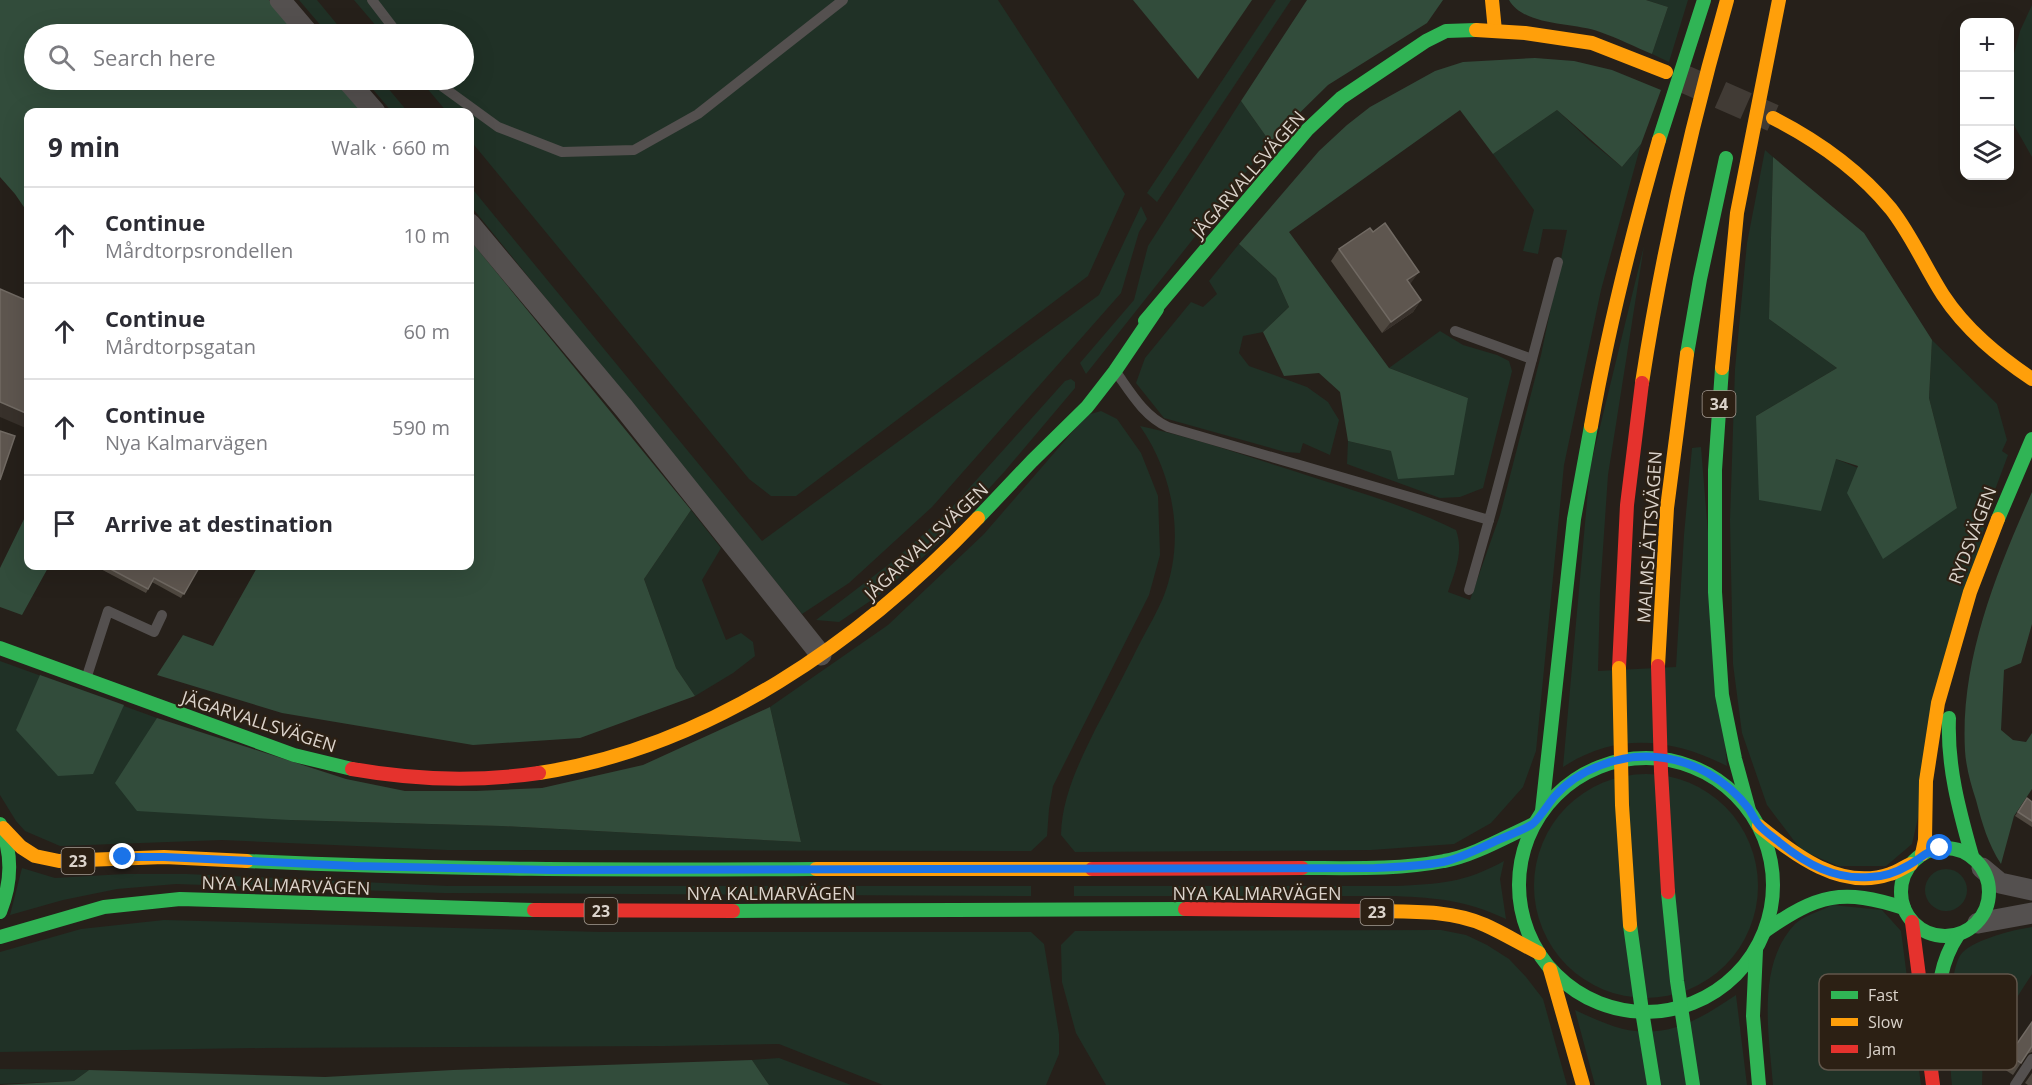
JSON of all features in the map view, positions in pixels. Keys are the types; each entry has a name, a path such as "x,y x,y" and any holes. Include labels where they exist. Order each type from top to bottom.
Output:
{"main road":[{"path":"1492,0 1495,31"},
{"path":"1542,811 1574,519 1600,375 1640,208 1704,0"},
{"name":"MALMSLÄTTSVÄGEN","path":"1654,1085 1642,1021 1627,889 1620,780 1618,668 1622,575 1629,484 1647,356 1673,211 1689,136 1727,0"},
{"path":"1758,33 1768,0"},
{"name":"34","path":"1749,810 1735,759 1722,695 1715,592 1715,470 1724,338 1737,213 1779,0"},
{"name":"JÄGARVALLSVÄGEN","path":"1105,362 1157,309 1307,130 1341,98 1426,41 1446,31 1465,29 1525,33 1592,44 1666,72"},
{"name":"JÄGARVALLSVÄGEN","path":"1459,45 1495,31"},
{"name":"JÄGARVALLSVÄGEN","path":"1377,74 1430,55"},
{"path":"1773,118 1799,131 1828,150 1863,178 1905,227 1950,306 1965,324 2001,358 2032,379"},
{"name":"MALMSLÄTTSVÄGEN","path":"1693,1085 1681,1017 1666,879 1660,772 1658,666 1669,484 1677,419 1687,353 1728,146"},
{"name":"JÄGARVALLSVÄGEN","path":"0,648 294,755 344,768 413,777 493,778 576,768 652,745 688,731 757,696 821,655 913,583 1085,409 1116,372 1157,309"},
{"name":"JÄGARVALLSVÄGEN","path":"1027,466 1074,401"},
{"name":"RYDSVÄGEN","path":"1922,854 1925,840 1926,781 1938,703 1985,549 2032,439"},
{"name":"RYDSVÄGEN","path":"1954,647 1948,731 1950,762 1954,794 1977,862"},
{"name":"NYA KALMARVÄGEN","path":"1656,757 1699,768 1718,779 1735,793 1749,810 1759,826 1769,851 1773,878 1772,905 1765,931 1756,950 1737,973 1714,992 1696,1002 1678,1008 1638,1012 1599,1003 1581,994 1550,969 1539,953 1524,922 1519,889 1522,855 1534,824 1542,811 1556,794 1573,780 1592,769 1612,762 1656,757"},
{"name":"NYA KALMARVÄGEN","path":"1,825 28,852 35,856 59,861 164,857 354,866 506,869 854,870 1375,868 1446,861 1534,824"},
{"name":"23","path":"0,912 10,877 10,860 1,825"},
{"path":"1759,826 1803,860 1836,874 1870,878 1889,874 1911,864"},
{"path":"1940,974 1942,962 1949,947 1958,935 1977,923 1985,912 1989,900 1989,884 1977,862 1957,849 1940,848 1922,854 1906,870 1901,886 1904,908 1912,922 1924,932 1935,936 1958,935"},
{"path":"1765,931 1807,903 1838,895 1871,898 1904,908"},
{"name":"NYA KALMARVÄGEN","path":"0,937 104,907 180,899 550,910 850,912 1208,909 1423,912 1483,924 1539,953"},
{"path":"1912,922 1919,974"},
{"path":"1756,950 1753,1016 1760,1085"},
{"path":"1550,969 1583,1085"}],"street":[{"path":"280,0 300,24"},
{"path":"356,90 372,108"},
{"path":"474,229 624,408 821,655"},
{"path":"1977,862 2000,883 2032,890"},
{"path":"1977,923 2032,913"}],"lane":[{"path":"372,0 390,24"},
{"path":"474,110 498,127 562,152 634,150 698,114 843,0"},
{"path":"447,90 472,108"},
{"path":"1469,590 1490,520 1558,262"},
{"path":"1455,332 1532,359"},
{"path":"1105,362 1116,372 1142,408 1158,422 1168,427 1490,520"},
{"path":"86,679 108,611 154,632 162,615"},
{"path":"2015,1085 2032,1059"}],"green space":[{"path":"0,0 269,0 289,24 24,24 24,90 344,90 360,108 24,108 24,207 0,177"},
{"path":"299,0 317,0 337,24 319,24"},
{"path":"354,0 998,0 1125,194 1088,276 796,496 771,496 749,479 474,145 474,108 444,108 428,90 474,90 474,24 374,24"},
{"path":"1133,0 1252,0 1198,79"},
{"path":"1276,0 1291,0 1157,202 1147,193"},
{"path":"1307,0 1443,0 1427,23 1328,85 1270,142 1241,101"},
{"path":"1509,0 1646,0 1668,7 1652,54 1600,32 1526,15 1516,9"},
{"path":"1646,0 1688,0 1669,62 1652,54 1668,7"},
{"path":"2032,5 2032,157 2014,125 2014,54 2020,31"},
{"path":"1535,58 1574,61 1612,70 1661,90 1641,144 1622,167 1557,110 1493,154 1460,110 1289,232 1389,368 1468,398 1454,475 1398,479 1391,451 1348,441 1340,392 1319,373 1284,376 1263,332 1289,307 1276,278 1239,244 1319,151 1370,107 1435,71 1463,62"},
{"path":"373,90 389,90 405,108 389,108"},
{"path":"1241,101 1270,142 1086,374 1080,363 1134,300 1148,246"},
{"path":"1557,110 1622,167 1641,144 1601,290 1564,465 1536,751 1523,787 1491,823 1454,844 1371,850 1075,852 1061,835 1068,793 1096,728 1156,614 1170,576 1174,554 1175,531 1168,487 1152,445 1140,426 1199,441 1398,505 1456,530 1459,554 1448,592 1470,600 1500,515 1541,355 1567,230 1543,229 1538,254 1523,251 1534,210 1493,154"},
{"path":"1765,150 1773,157 1769,319 1837,368 1756,416 1836,459 1957,508 1929,398 1932,340 1997,404 2007,440 2002,451 2008,455 1989,506 1912,844 1886,866 1838,866 1801,850 1767,805 1742,733 1733,664 1730,520 1735,369 1747,243"},
{"path":"1773,157 1864,233 1932,340 1929,398 1957,508 1883,559 1847,493 1858,466 1836,459 1821,511 1759,500 1756,416 1837,368 1769,319"},
{"path":"474,191 762,541 1099,295 1141,206 1147,219 1139,232 1121,293 932,507 849,583 802,614 474,210"},
{"path":"1239,244 1276,278 1289,307 1263,332 1243,336 1239,353 1249,366 1307,387 1328,402 1339,420 1330,455 1303,443 1300,453 1285,452 1164,418 1136,383 1145,358 1191,302 1203,307 1217,294 1209,281"},
{"path":"474,245 691,510 644,579 676,668 695,696 580,738 473,745 282,713 157,675 183,635 213,646 256,570 474,570"},
{"path":"1644,246 1608,475 1600,592 1598,671 1676,667 1692,448 1701,447 1727,766 1685,749 1644,743 1604,748 1563,767 1590,468"},
{"path":"1440,331 1463,345 1509,361 1512,371 1483,488 1460,497 1440,498 1347,464 1348,441 1391,451 1468,398 1389,368"},
{"path":"1071,379 1075,382 1075,388 1005,471 938,544 879,595 839,622 816,620 892,562 945,515 1065,381"},
{"path":"1101,411 1117,419 1141,453 1158,496 1160,555 1149,595 1053,786 1047,836 1031,851 447,850 222,840 60,846 25,831 0,795 0,661 157,718 290,820 501,826 801,842 770,707 888,625 984,534 1087,415"},
{"path":"2032,492 2032,624 2021,663 2004,670 2001,730 2013,740 2026,742 2032,733 2032,789 2014,816 2001,864 1986,833 1969,776 1965,751 1965,717 1968,684 1983,618"},
{"path":"691,510 721,548 702,580 726,640 741,633 753,642 755,656 733,673 695,696 676,668 644,579"},
{"path":"24,519 24,570 47,570 22,615 0,607 0,568"},
{"path":"40,675 124,705 93,774 58,776 16,730"},
{"path":"770,707 801,842 501,826 290,820 137,811 115,783 157,718 346,779 405,791 476,791 542,788 643,765"},
{"path":"1646,774 1668,776 1699,787 1725,807 1745,833 1756,864 1758,886 1756,908 1745,939 1725,965 1699,985 1668,996 1646,998 1624,996 1593,985 1567,965 1547,939 1536,908 1534,886 1536,864 1547,833 1567,807 1593,787 1624,776"},
{"path":"1504,861 1500,879 1506,919 1465,904 1438,899 1395,896 1074,896 1074,886 1395,886 1425,884 1464,878"},
{"path":"22,868 55,878 124,874 187,874 448,886 1031,886 1031,896 444,893 176,884 117,889 63,900 10,915"},
{"path":"1946,869 1961,875 1967,890 1961,905 1946,911 1931,905 1925,890 1931,875"},
{"path":"1832,905 1882,910 1901,931 1907,974 1819,974 1819,1070 1919,1070 1921,1085 1773,1085 1768,1022 1770,980 1775,959 1783,941 1795,924"},
{"path":"164,920 601,932 1031,932 1044,944 1059,1034 1059,1054 1046,1085 883,1085 779,1044 0,1052 0,952 81,929"},
{"path":"2032,927 2032,974 2017,997 2017,974 1955,974 1958,961 1969,947 2005,933"},
{"path":"1441,930 1466,935 1487,945 1509,959 1526,977 1543,999 1567,1085 1106,1085 1076,1033 1062,982 1061,945 1075,931"},
{"path":"1736,995 1747,1085 1595,1085 1575,1010 1623,1029 1655,1031 1683,1025 1697,1019"},
{"path":"779,1058 851,1085 769,1085 752,1060"},
{"path":"752,1060 769,1085 0,1085 74,1081 89,1070 325,1077 453,1070"},
{"path":"0,1069 89,1070 74,1081 0,1084"},
{"path":"1951,1070 1982,1070 1982,1085 1952,1085"}],"building":[{"path":"1385,223 1419,272 1407,280 1421,300 1391,322 1339,249 1370,228 1373,232"},
{"path":"0,289 24,299 24,412 0,402"},
{"path":"0,431 15,436 0,480"},
{"path":"112,570 198,570 184,594 154,578 148,589"},
{"path":"2027,798 2032,802 2032,821 2018,812"},
{"path":"2032,1022 2032,1046 2021,1063 2017,1060 2017,1044"}],"tunnel":[{"path":"1682,78 1773,118"}],"traffic: fast":[{"path":"1659,140 1704,0"},
{"path":"1145,321 1307,130 1341,98 1426,41 1446,31 1476,30"},
{"path":"1687,354 1700,279 1726,158"},
{"path":"978,518 1087,407 1115,371 1157,309"},
{"path":"1722,368 1715,470 1715,592 1722,695 1735,759 1749,810"},
{"path":"1542,811 1574,519 1591,426"},
{"path":"1998,519 2032,439"},
{"path":"0,648 294,755 352,769"},
{"path":"1949,718 1952,771 1958,805 1972,856"},
{"path":"1634,758 1658,758 1695,767 1717,779 1736,795 1752,814 1764,836 1771,860 1773,885 1771,910 1764,934 1752,956 1736,975 1717,991 1695,1003 1658,1012 1634,1012 1597,1003 1575,991 1548,966 1528,934 1524,922 1519,897 1519,873 1528,836 1540,814 1565,787 1597,767 1609,763 1634,758"},
{"path":"0,824 9,857 9,879 0,912"},
{"path":"1302,868 1391,867 1444,861 1478,850 1534,824"},
{"path":"1945,848 1970,855 1982,867 1989,892 1982,917 1970,929 1945,936 1920,929 1908,917 1901,892 1908,867 1920,855 1945,848"},
{"path":"247,861 460,868 816,869"},
{"path":"1668,892 1677,981 1693,1085"},
{"path":"1765,931 1800,909 1831,898 1864,898 1904,908"},
{"path":"0,937 104,907 180,899 534,910"},
{"path":"733,911 1185,909"},
{"path":"1630,925 1654,1085"},
{"path":"1942,974 1947,955 1958,935"},
{"path":"1756,950 1753,1016 1759,1085"}],"traffic: slow":[{"path":"1492,0 1495,31"},
{"path":"1642,383 1678,190 1727,0"},
{"path":"1722,368 1737,213 1779,0"},
{"path":"1476,30 1525,33 1592,43 1666,72"},
{"path":"1773,118 1806,136 1837,158 1879,195 1899,219 1952,308 1995,352 2032,379"},
{"path":"1591,426 1621,282 1659,140"},
{"path":"1658,666 1667,508 1687,354"},
{"path":"539,773 602,760 663,739 722,713 779,682 833,646 884,606 933,563 978,518"},
{"path":"1922,854 1925,840 1926,781 1938,703 1970,592 1998,519"},
{"path":"1619,668 1622,805 1630,925"},
{"path":"1759,826 1803,858 1837,874 1854,878 1872,878 1893,873 1911,864"},
{"path":"3,828 21,847 35,856 59,861 164,857 247,861"},
{"path":"816,869 1092,869"},
{"path":"1368,911 1427,912 1457,916 1485,925 1539,953"},
{"path":"1550,969 1583,1085"}],"traffic: jam":[{"path":"1619,668 1627,505 1642,383"},
{"path":"1658,666 1668,892"},
{"path":"352,769 399,776 469,779 539,773"},
{"path":"1092,869 1302,868"},
{"path":"1185,909 1368,911"},
{"path":"534,910 733,911"},
{"path":"1912,922 1919,974"},
{"path":"1931,1070 1933,1085"}],"route":[{"path":"123,857 354,866 552,870 1375,868 1426,865 1469,853 1534,824 1556,794 1573,780 1592,769 1612,762 1656,757 1699,768 1718,779 1735,793 1759,826 1803,860 1820,869 1836,874 1870,878 1889,874 1911,864 1922,854 1940,848"}]}
